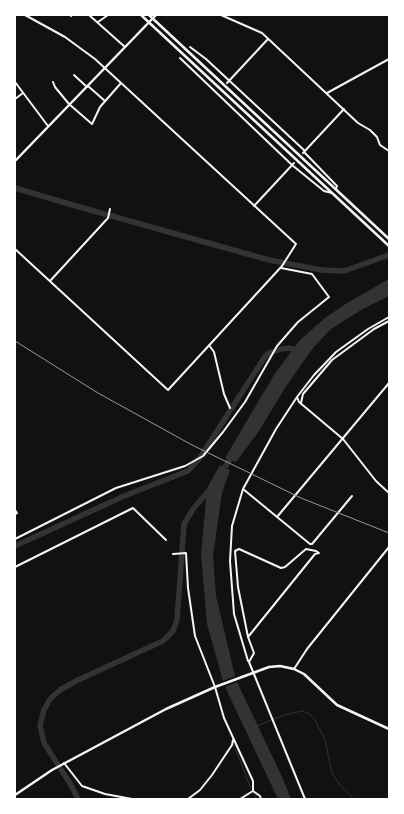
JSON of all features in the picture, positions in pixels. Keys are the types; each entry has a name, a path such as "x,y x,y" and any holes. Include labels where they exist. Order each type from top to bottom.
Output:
{"main road":[{"path":"141,15 389,246"},
{"path":"149,15 389,239"},
{"path":"15,161 156,15"},
{"path":"15,795 64,763 166,709 214,687 269,667 280,666 294,669 309,676 330,700 337,705 389,729"}],"street":[{"path":"15,249 168,390 282,267 296,244 106,68 76,44 30,16 25,15"},
{"path":"89,15 126,47"},
{"path":"98,22 108,15"},
{"path":"220,15 262,33 358,122 370,130 380,145 389,151"},
{"path":"228,82 268,39"},
{"path":"190,47 304,152 337,186 336,189"},
{"path":"180,58 293,164 324,191 332,193"},
{"path":"327,93 389,59"},
{"path":"74,75 105,101"},
{"path":"15,82 48,126"},
{"path":"53,82 55,88 69,104 92,124 100,107 121,82"},
{"path":"15,99 23,93"},
{"path":"304,152 344,109"},
{"path":"254,206 293,164"},
{"path":"50,281 108,218 110,209"},
{"path":"15,539 116,488 185,466 203,456 224,432 245,402 277,346 298,322 329,297 312,274 282,267"},
{"path":"305,799 252,672 234,614 230,561 232,526 243,489 276,429 297,397 336,352 368,329 389,319"},
{"path":"301,403 303,394 332,360 389,319"},
{"path":"209,346 214,352 224,394 230,408"},
{"path":"277,517 389,383"},
{"path":"297,397 301,403 342,439 376,481 389,493"},
{"path":"243,489 310,544 312,544 352,496"},
{"path":"15,567 134,508 166,540"},
{"path":"15,510 17,513 15,514"},
{"path":"294,669 307,649 389,547"},
{"path":"248,637 316,554 319,554 316,551 303,550 285,567 281,568 238,549 235,551 238,588 248,637 254,653 249,662"},
{"path":"173,554 186,553 188,588 195,636 224,718 254,781 253,791"},
{"path":"188,799 200,790 212,775 232,744 233,737"},
{"path":"64,763 82,786 105,794 132,799"},
{"path":"240,799 253,791"},
{"path":"253,791 261,799"}],"shaded area":[{"path":"389,279 389,296 361,310 331,329 313,348 285,388 259,431 236,462 225,458 274,375 299,341 325,318"},
{"path":"220,465 230,470 222,493 213,556 216,596 235,676 223,681 207,624 201,555 207,488"},
{"path":"237,682 291,799 278,799 225,687"}],"waterway":[{"path":"15,188 269,260 322,270 344,271 389,255"},
{"path":"15,546 124,496 188,471 199,459 264,358 269,353 281,349 290,348 299,351"},
{"path":"220,474 233,455"},
{"path":"78,799 44,743 40,725 44,710 50,699 60,690 163,641 173,631 177,620 184,524 193,509 211,488"},
{"path":"257,726 284,715 302,711 310,714 325,740 332,773 340,785 354,799"},
{"path":"234,745 251,789"},
{"path":"254,794 256,799"}],"railway":[{"path":"15,341 98,393 192,445 301,498 389,533"}]}
